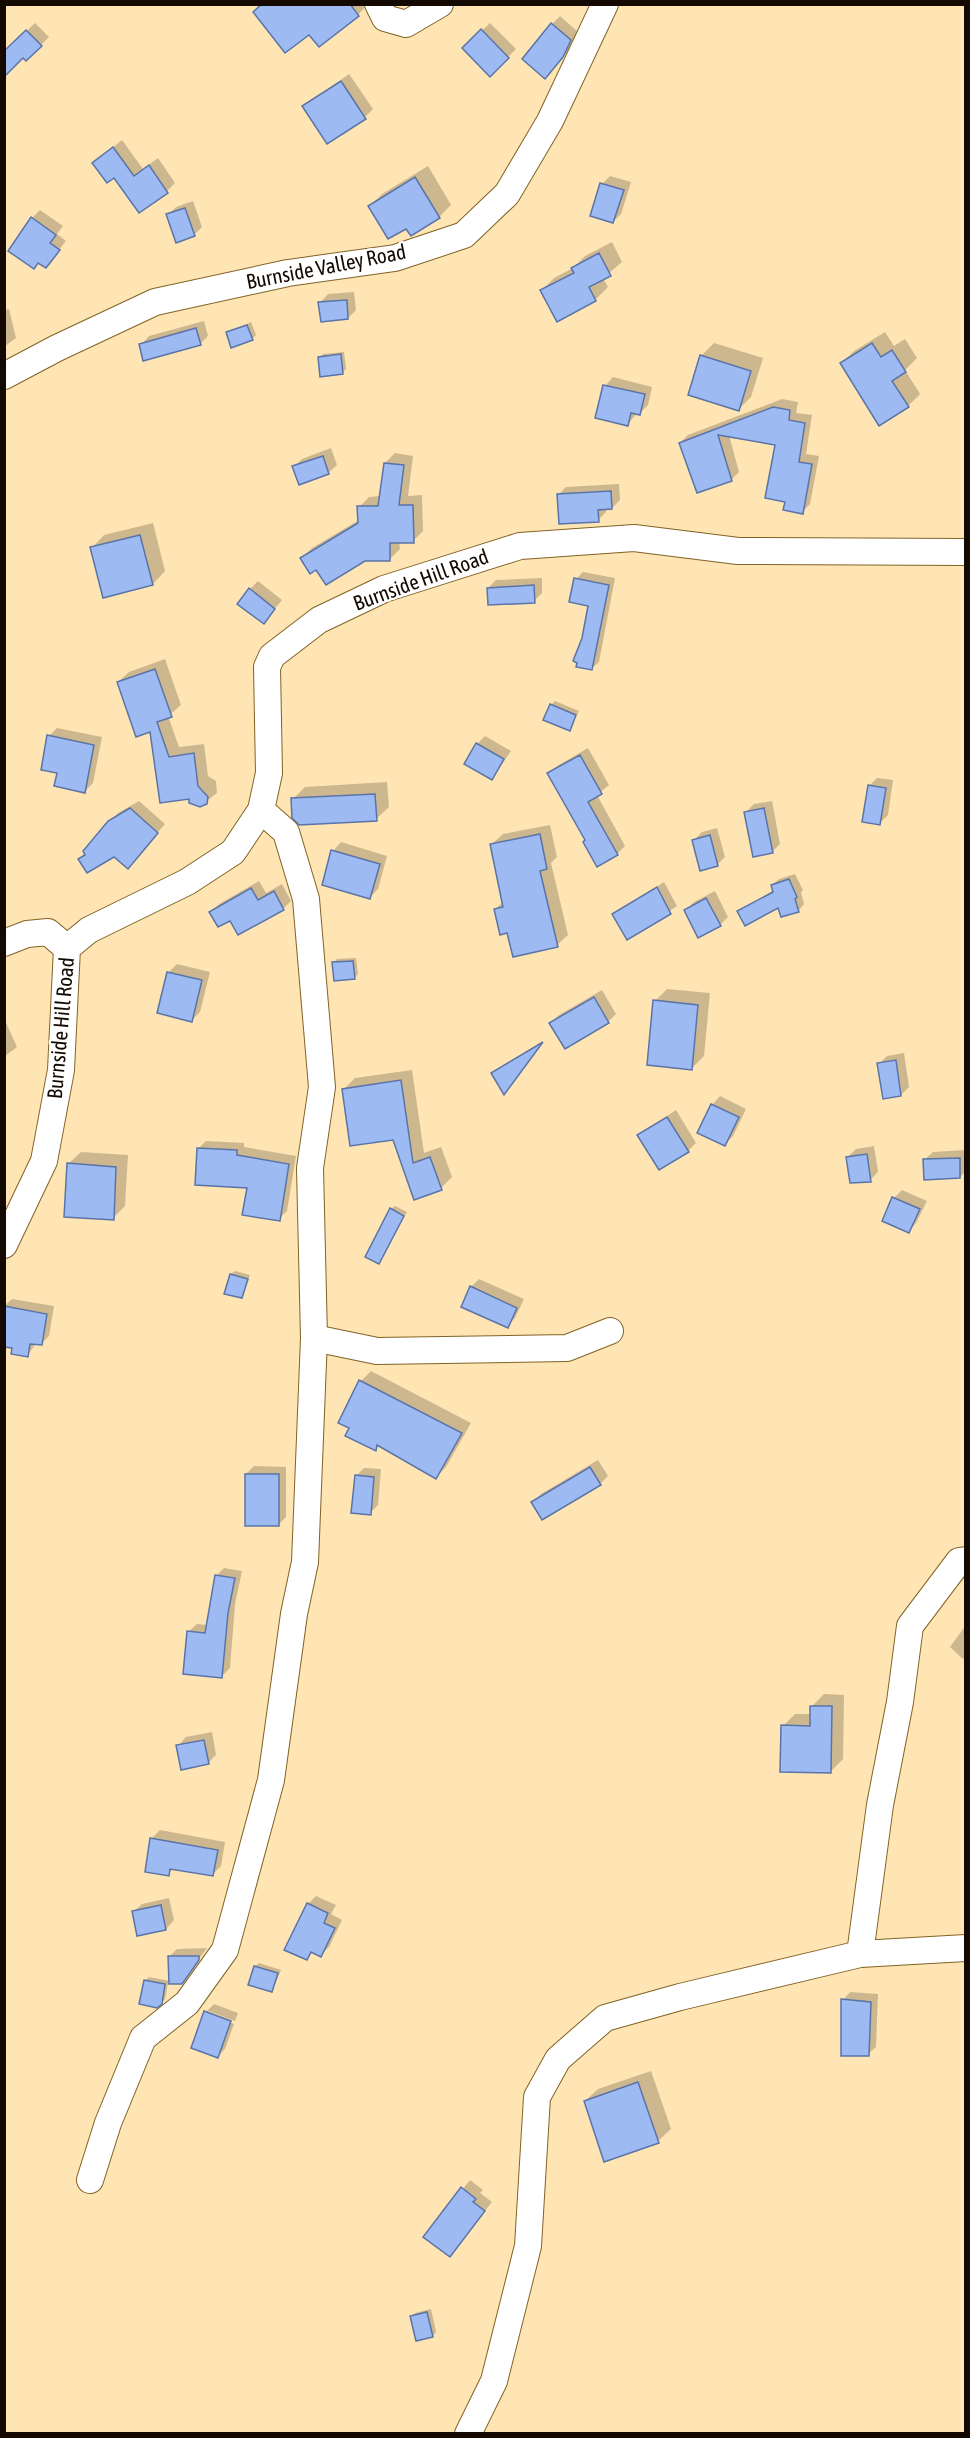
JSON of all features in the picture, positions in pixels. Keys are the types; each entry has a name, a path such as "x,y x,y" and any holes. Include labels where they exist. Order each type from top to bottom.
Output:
{"street":[{"path":"378,4 385,18 406,24 440,4"},
{"name":"Burnside Valley Road","path":"4,376 57,348 155,302 288,273 395,258 464,234 507,194 550,122 605,4"},
{"name":"Burnside Hill Road","path":"4,1245 44,1161 61,1070 67,948 89,930 187,882 232,852 261,810 269,773 267,668 272,656 319,620 384,589 520,546 634,538 738,551 966,552"},
{"path":"90,2180 108,2123 143,2038 187,2003 225,1950 271,1780 294,1614 305,1562 314,1338 310,1168 322,1087 306,899 286,832 261,810"},
{"path":"4,943 27,934 48,932 67,948"},
{"path":"314,1338 377,1351 567,1348 610,1331"},
{"path":"860,1954 880,1805 900,1702 910,1626 959,1562 966,1560"},
{"path":"468,2433 494,2381 528,2246 537,2097 558,2059 605,2018 680,1997 860,1954 966,1948"}],"building":[{"path":"262,4 350,4 359,16 319,47 309,35 285,53 253,12"},
{"path":"551,23 571,40 563,57 545,79 522,59"},
{"path":"481,29 509,58 490,77 462,48"},
{"path":"26,30 42,46 26,61 23,58 4,77 4,51"},
{"path":"341,81 366,119 327,144 302,106"},
{"path":"113,147 134,176 149,165 168,193 139,213 114,178 107,183 92,163"},
{"path":"415,177 440,218 411,236 406,229 388,239 368,206"},
{"path":"600,183 624,190 613,223 590,216"},
{"path":"185,208 195,236 176,243 166,214"},
{"path":"31,217 56,235 50,243 60,250 46,268 38,263 34,269 8,251"},
{"path":"599,253 611,276 589,287 596,301 557,322 540,290 574,273 571,268"},
{"path":"347,300 348,319 321,322 318,302"},
{"path":"247,325 253,340 231,348 226,332"},
{"path":"196,328 201,345 143,361 139,344"},
{"path":"872,343 881,357 892,350 906,372 892,381 909,407 879,426 840,363"},
{"path":"341,354 343,374 320,377 318,357"},
{"path":"700,355 751,371 739,411 688,395"},
{"path":"603,385 645,394 640,415 631,413 628,426 595,418"},
{"path":"773,407 790,410 789,420 805,423 799,462 812,464 803,514 783,510 785,502 765,498 775,445 718,435 732,481 697,493 679,443"},
{"path":"323,456 329,474 299,485 292,466"},
{"path":"384,463 404,465 399,505 413,505 414,543 390,543 390,561 365,561 326,585 316,570 310,574 300,558 358,523 357,506 378,506"},
{"path":"611,491 612,509 598,510 599,522 559,524 557,494"},
{"path":"140,535 153,585 103,598 90,547"},
{"path":"574,578 609,585 592,670 576,667 577,663 573,661 582,638 588,606 569,602"},
{"path":"534,585 535,603 488,605 487,588"},
{"path":"249,588 275,609 264,624 237,604"},
{"path":"155,669 172,717 157,722 169,757 194,753 198,786 208,797 207,804 200,807 189,803 189,799 160,803 150,732 136,737 117,682"},
{"path":"550,704 576,715 570,731 543,720"},
{"path":"47,735 94,745 85,793 54,786 57,773 41,770"},
{"path":"476,743 504,759 492,780 464,764"},
{"path":"580,755 602,794 588,802 618,855 597,867 583,842 585,840 547,773"},
{"path":"868,785 886,788 880,825 862,822"},
{"path":"375,794 377,821 299,825 292,818 291,798"},
{"path":"130,808 158,833 128,869 114,857 87,873 78,859 85,855 83,851 108,821"},
{"path":"764,808 773,853 753,857 744,812"},
{"path":"540,834 547,869 540,871 558,947 513,957 507,933 500,935 494,909 503,907 490,844"},
{"path":"710,835 718,866 700,871 692,840"},
{"path":"331,850 380,864 370,899 322,885"},
{"path":"789,879 797,897 795,899 799,912 781,917 778,908 745,926 737,911 773,892 771,885"},
{"path":"657,887 671,914 627,940 612,914"},
{"path":"251,888 258,900 274,891 284,910 238,935 230,921 218,927 209,912"},
{"path":"706,898 721,926 698,938 684,910"},
{"path":"353,961 355,979 334,981 332,962"},
{"path":"167,972 202,980 192,1022 157,1013"},
{"path":"594,997 609,1023 565,1049 549,1023"},
{"path":"653,1000 698,1005 692,1070 647,1065"},
{"path":"543,1042 504,1095 491,1073"},
{"path":"896,1060 901,1096 883,1099 877,1063"},
{"path":"401,1080 413,1163 430,1157 442,1190 414,1200 393,1140 350,1146 342,1089"},
{"path":"711,1104 739,1117 725,1146 697,1133"},
{"path":"667,1117 689,1152 659,1170 637,1135"},
{"path":"197,1148 237,1150 237,1155 289,1164 280,1221 242,1215 247,1188 195,1185"},
{"path":"867,1154 871,1182 850,1183 846,1157"},
{"path":"960,1158 960,1178 924,1180 923,1159"},
{"path":"67,1163 116,1167 114,1220 64,1217"},
{"path":"892,1197 920,1209 909,1233 882,1221"},
{"path":"390,1208 404,1216 379,1264 365,1257"},
{"path":"230,1274 248,1279 242,1298 224,1294"},
{"path":"470,1286 517,1308 508,1328 461,1307"},
{"path":"4,1306 47,1314 42,1345 30,1344 28,1357 11,1354 12,1348 4,1347"},
{"path":"359,1380 462,1433 436,1479 377,1445 376,1451 345,1436 349,1428 338,1423"},
{"path":"590,1467 601,1485 542,1520 531,1502"},
{"path":"245,1474 279,1474 279,1526 245,1526"},
{"path":"355,1475 374,1477 371,1515 351,1513"},
{"path":"215,1575 235,1578 228,1613 222,1678 183,1674 187,1631 205,1633"},
{"path":"810,1706 832,1706 831,1773 780,1772 781,1725 810,1726"},
{"path":"204,1740 209,1764 181,1770 176,1745"},
{"path":"150,1838 218,1850 213,1876 170,1869 169,1876 145,1872"},
{"path":"307,1903 328,1913 324,1923 335,1928 321,1957 311,1952 307,1960 284,1950"},
{"path":"161,1905 166,1930 137,1936 132,1911"},
{"path":"168,1956 199,1956 199,1960 182,1984 169,1984"},
{"path":"254,1966 278,1973 272,1992 248,1985"},
{"path":"144,1980 165,1984 162,2004 157,2008 139,2004"},
{"path":"841,1999 871,2002 869,2056 841,2056"},
{"path":"204,2011 231,2021 218,2058 191,2048"},
{"path":"638,2082 659,2143 604,2162 584,2101"},
{"path":"461,2187 476,2199 473,2202 485,2211 450,2257 423,2237"},
{"path":"427,2312 433,2337 416,2341 410,2316"}]}
